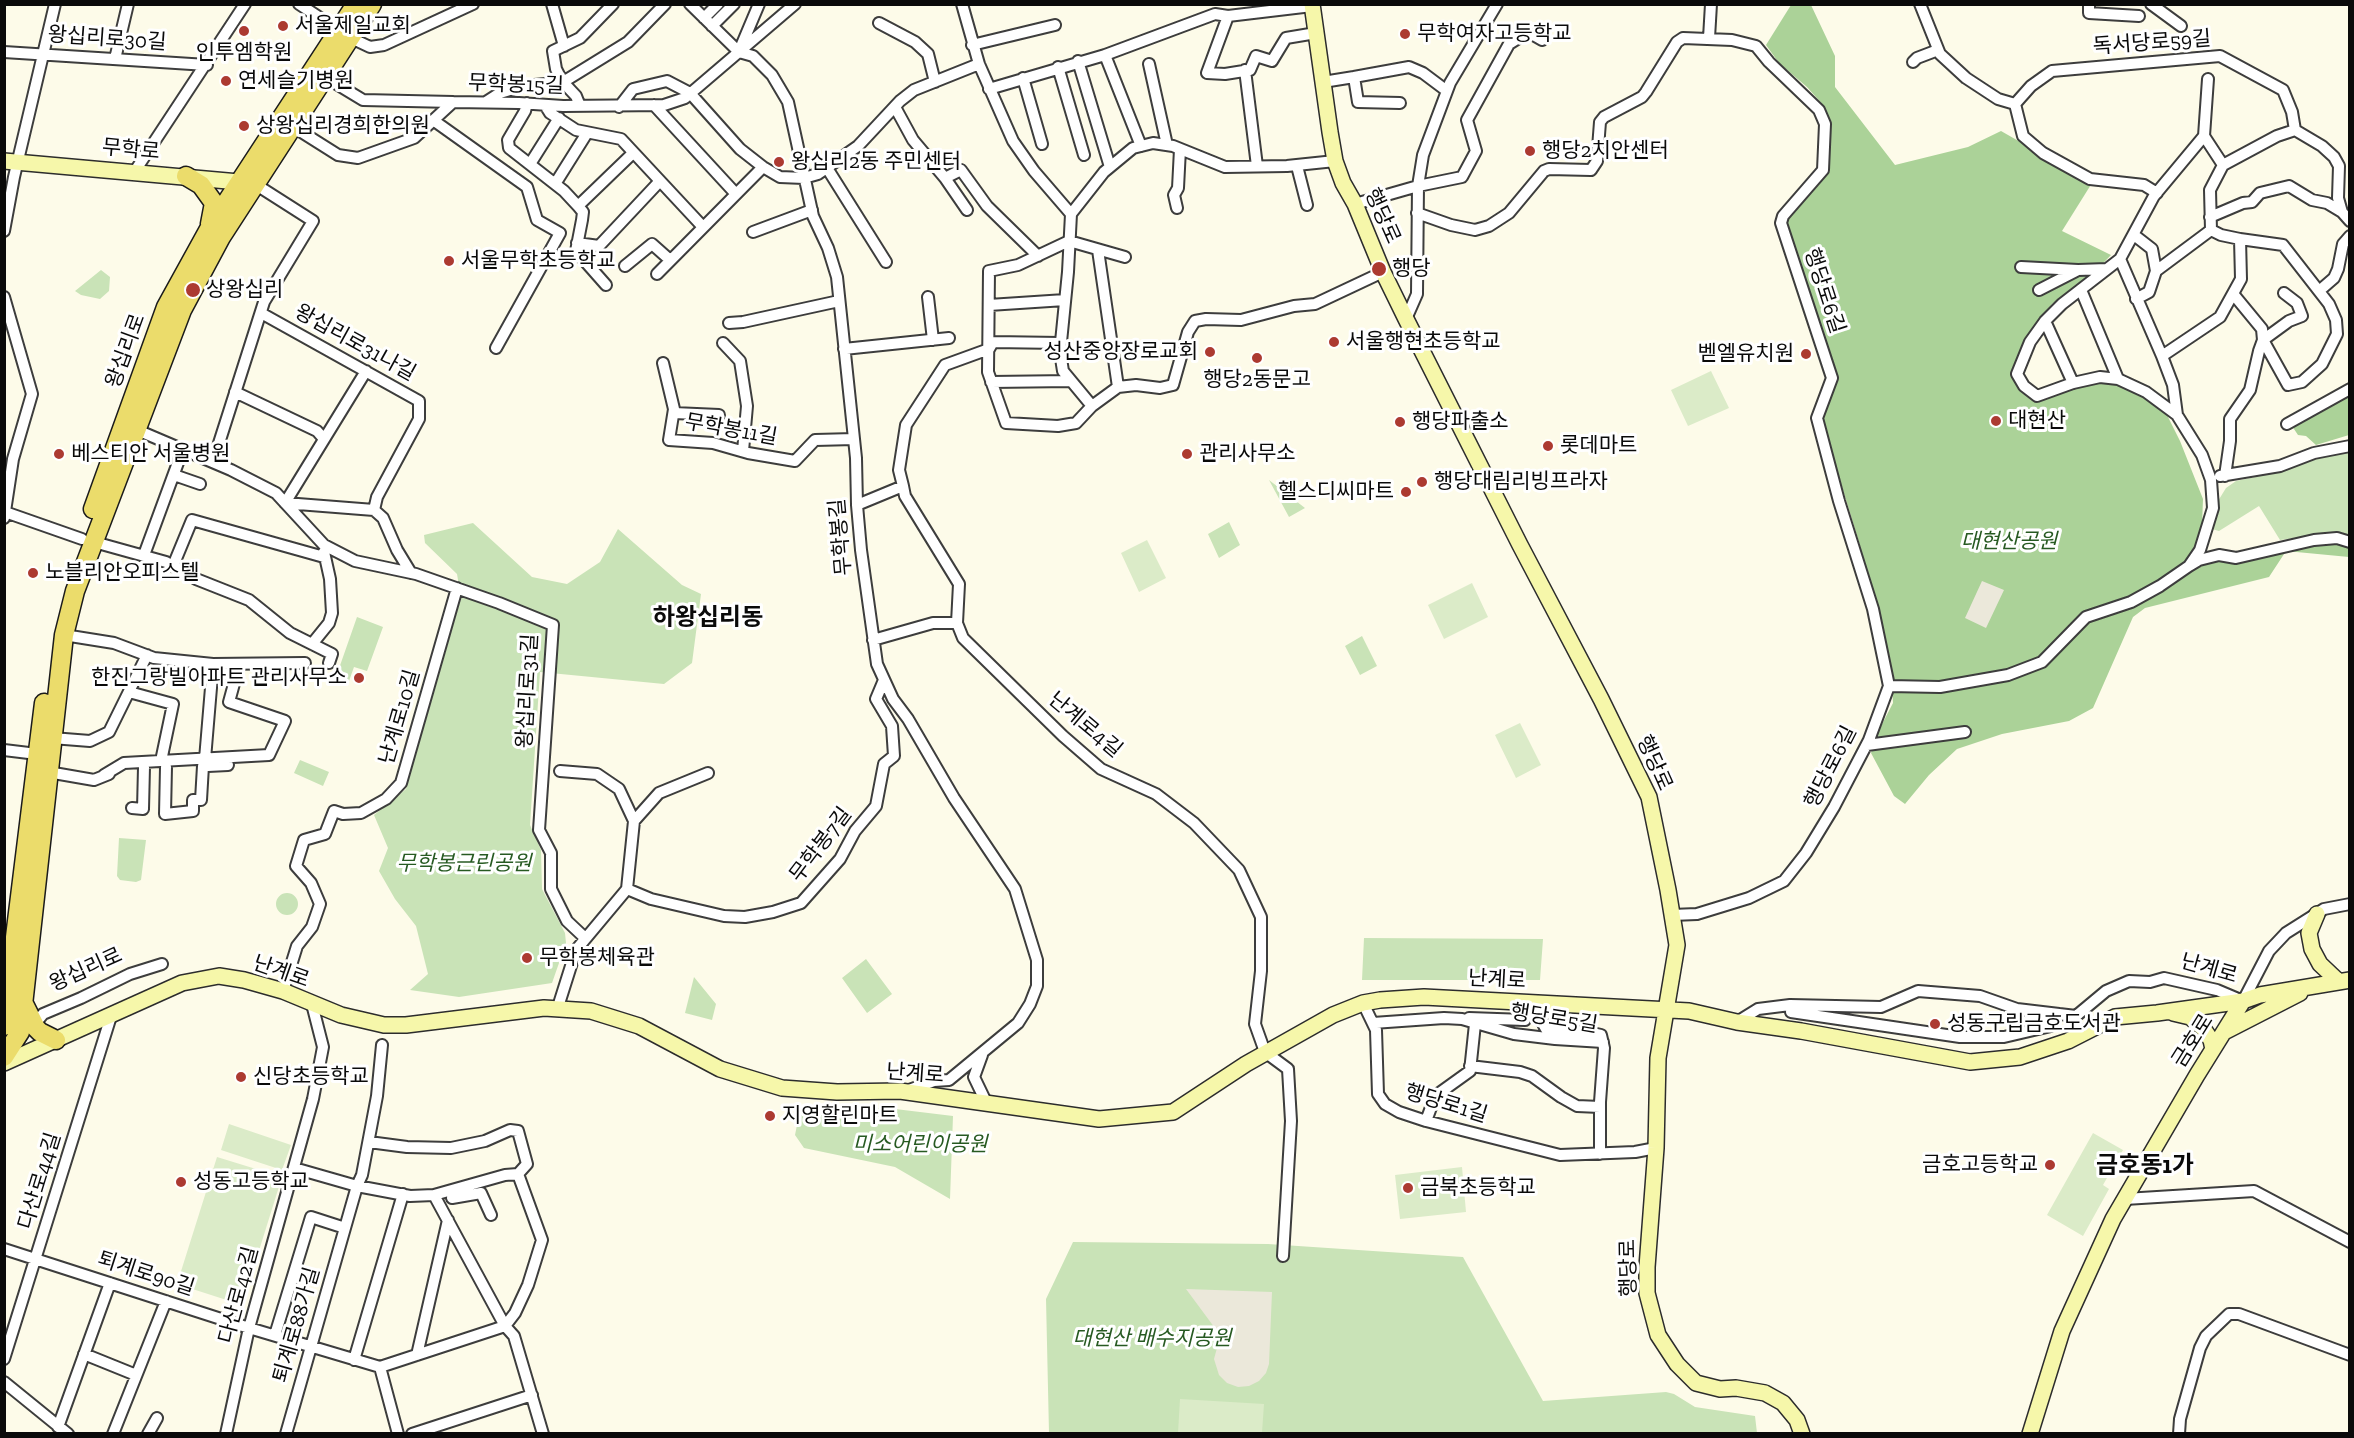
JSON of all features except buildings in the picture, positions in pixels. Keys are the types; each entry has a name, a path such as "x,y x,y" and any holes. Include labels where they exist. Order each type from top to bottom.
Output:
{"main road":[{"name":"왕십리로","path":"4,1026 53,632 61,602 182,310 208,229 248,185 325,77 357,4"},
{"name":"왕십리로","path":"200,259 345,34 372,4"},
{"name":"행당로","path":"1312,5 1335,161 1343,183 1355,204 1383,272 1406,319 1649,797 1677,945 1658,1058 1656,1148 1647,1293 1658,1335 1677,1364 1696,1383 1720,1389 1736,1388 1765,1393 1783,1404 1797,1420 1802,1434"},
{"name":"무학로","path":"11,161 186,176 248,185"},
{"path":"186,176 201,185 214,203 208,229"},
{"name":"왕십리로","path":"4,1057 20,1032 64,635 88,541"},
{"path":"2317,914 2309,933 2312,949 2320,964 2344,981"},
{"name":"난계로","path":"4,1063 182,983 219,976 284,991 312,1005 341,1015 384,1025 558,1007 591,1011 639,1026 720,1069 782,1088 837,1092 904,1092 986,1101 1099,1119 1173,1112 1265,1052 1333,1015 1363,1003 1424,997 1689,1011 1737,1022 1801,1031 1970,1062 2030,1054 2068,1041 2115,1017 2167,1012 2243,1000"},
{"path":"2243,1000 2344,981"},
{"path":"2223,1033 2314,987"},
{"name":"금호로","path":"2030,1434 2062,1331 2113,1219 2243,1000"},
{"path":"24,1004 40,1032 56,1040"},
{"path":"2167,1012 2190,1017 2203,1028 2211,1040 2213,1049"}],"street":[{"path":"4,231 11,161 44,55 55,4"},
{"path":"115,59 128,4"},
{"path":"135,171 207,65 245,4"},
{"path":"299,4 345,34 370,47 384,45 473,4"},
{"path":"580,106 576,96 562,81 556,69 553,51 579,38 613,4"},
{"path":"486,102 500,93 523,86 562,81 628,42 665,4"},
{"name":"무학봉길","path":"690,4 739,52 753,56 772,75 788,102 812,210 837,277 854,439 856,505 877,664 893,699 908,719 954,798 1015,889 1037,960 1037,986 1030,1004 1018,1023 949,1080 934,1081 904,1092"},
{"path":"708,22 718,4"},
{"path":"708,22 734,4"},
{"path":"739,52 759,4"},
{"name":"무학봉15길","path":"292,126 338,155 358,159 414,138 453,102 580,106 664,105 685,98 795,4"},
{"path":"962,4 979,64 1013,141 1034,171 1071,214"},
{"path":"1406,319 1417,294 1418,186 1423,155 1447,91 1497,4"},
{"path":"1709,38 1711,4"},
{"path":"1920,4 1940,54 1966,78 1998,99 2015,104 2023,135 2043,153 2090,179 2144,185 2157,194"},
{"path":"2089,4 2089,13 2139,16"},
{"path":"2151,4 2181,26"},
{"path":"553,5 564,46"},
{"path":"989,88 1105,55 1215,14 1228,16 1312,5"},
{"path":"1228,16 1207,73 1225,74 1250,70 1256,56 1272,61 1286,38 1316,33"},
{"path":"879,23 915,42 928,54 935,81"},
{"path":"972,45 1054,25"},
{"path":"1355,204 1418,186 1462,177 1476,151 1467,120 1509,44 1528,32 1542,40"},
{"name":"행당로6길","path":"1417,213 1450,225 1475,230 1489,226 1509,213 1549,168 1591,170 1597,161 1600,122 1604,117 1642,97 1677,42 1683,38 1732,40 1756,46 1769,62 1819,110 1825,124 1823,170 1783,216 1781,223 1832,378 1818,418 1839,501 1873,609 1889,686 1867,745 1830,814 1806,853 1784,881 1749,898 1696,914 1672,915"},
{"path":"1913,63 1917,58 1938,50"},
{"name":"왕십리로30길","path":"4,52 207,65"},
{"path":"1105,55 1142,146"},
{"name":"독서당로59길","path":"2015,104 2031,86 2052,71 2220,56 2283,90 2292,112 2295,130"},
{"path":"1078,61 1110,167"},
{"path":"619,106 633,89 667,81 690,93 740,149 763,167 780,177 804,178 818,174 858,146 895,106 914,90 979,64"},
{"path":"1149,64 1167,145"},
{"path":"1323,82 1409,67 1423,73 1447,91"},
{"path":"1058,68 1084,155"},
{"path":"1245,70 1257,166"},
{"path":"325,77 363,100 453,102"},
{"path":"1354,77 1358,102 1400,103"},
{"path":"1023,78 1042,144"},
{"path":"2189,566 2200,550 2213,508 2211,480 2202,455 2177,415 2146,392 2118,379 2100,377 2073,383 2037,396 2024,386 2018,374 2030,342 2045,321 2062,304 2120,259 2157,194 2204,136 2208,79"},
{"path":"527,103 525,111 508,140 509,148 555,184 583,212 576,251 606,285"},
{"path":"545,105 550,112 576,130 621,139 703,227"},
{"path":"654,105 736,194"},
{"path":"895,106 913,140 945,178 967,210"},
{"path":"530,164 559,118"},
{"path":"433,120 527,187 537,220 560,233 496,348"},
{"path":"2211,230 2210,190 2223,165 2277,136 2295,130 2322,146 2334,157 2339,166 2338,198 2342,212"},
{"path":"555,184 587,133"},
{"path":"2204,136 2223,165"},
{"path":"1092,406 1063,371 1060,343 1071,214 1078,202 1110,167 1133,148 1153,143 1180,149 1225,167 1297,166 1335,161"},
{"path":"1177,208 1174,195 1178,188 1180,149"},
{"path":"578,206 633,153"},
{"path":"1297,166 1307,205"},
{"path":"657,274 763,167"},
{"path":"827,168 886,262"},
{"path":"945,178 961,170 987,206 1038,256"},
{"path":"577,243 599,246 660,181"},
{"path":"213,462 264,302 313,222 248,185"},
{"path":"2210,217 2243,203 2252,202 2260,193 2289,186 2312,200 2327,203 2342,212 2349,221"},
{"path":"753,232 812,210"},
{"path":"2211,230 2221,235 2240,239 2283,245 2329,304 2337,334 2322,364 2302,382 2288,385 2263,340"},
{"path":"2156,271 2211,230"},
{"path":"2134,235 2152,249 2156,271 2149,292 2136,299"},
{"path":"2319,291 2334,278 2343,244 2349,236"},
{"path":"2162,356 2220,317 2241,279 2240,239"},
{"path":"1125,257 1069,241 1018,265 989,271 988,372 1006,423 1058,426 1076,423 1092,406 1118,387 1136,385 1160,388 1173,385 1188,332 1195,321 1241,320 1294,306 1315,304 1383,272"},
{"path":"625,266 652,244 670,260"},
{"path":"1098,250 1118,387"},
{"path":"2120,259 2173,386 2177,415"},
{"path":"2021,267 2107,269"},
{"path":"2038,290 2078,270"},
{"path":"2081,290 2118,379"},
{"path":"2263,340 2289,321 2302,316 2297,303 2284,293"},
{"path":"2225,476 2230,441 2230,419 2250,390 2263,340 2262,329 2234,295"},
{"path":"4,297 32,394 13,459 4,518"},
{"path":"928,297 933,340"},
{"path":"989,305 1065,300"},
{"path":"729,323 838,301"},
{"name":"왕십리로31나길","path":"261,313 419,401 419,419 377,497 375,510"},
{"path":"2045,321 2073,383"},
{"path":"2336,324 2349,325"},
{"path":"844,349 949,338"},
{"path":"873,640 933,623 957,623 959,584 905,496 899,470 906,425 945,365 989,349 993,342 1060,343"},
{"path":"723,343 740,361 747,406 743,451"},
{"name":"무학봉11길","path":"663,363 674,413 669,440 713,443 795,461 815,440 854,439"},
{"path":"366,371 285,503 375,510 382,518 411,573"},
{"path":"991,382 1071,381"},
{"path":"2287,424 2349,389"},
{"path":"235,392 317,431 324,439"},
{"path":"674,413 719,415"},
{"name":"왕십리로31길","path":"129,437 183,449 276,493 324,545 355,561 411,573 499,603 553,625 539,830 552,853 551,889 567,921 584,938"},
{"path":"2211,480 2280,466 2314,453 2349,446"},
{"path":"144,555 183,449"},
{"path":"174,475 200,484"},
{"path":"856,505 903,486"},
{"path":"5,512 88,541 144,555 249,600 290,633 332,654 329,663"},
{"path":"173,566 192,520 324,557"},
{"path":"1889,686 1940,687 2008,675 2042,662 2086,617 2131,602 2189,566 2219,555 2236,558 2313,540 2337,538 2349,542"},
{"path":"312,644 329,623 332,613 330,579 324,557 324,545"},
{"name":"난계로10길","path":"284,991 297,946 312,927 320,904 311,883 296,866 304,840 325,834 334,811 343,814 361,813 386,799 401,783 457,588"},
{"name":"난계로4길","path":"957,623 963,638 1101,769 1155,794 1194,824 1239,870 1261,917 1261,971 1255,1024 1265,1052"},
{"path":"64,635 114,643 147,655 213,664 305,663"},
{"path":"52,738 90,741 109,732 147,655"},
{"path":"48,772 94,780 124,763 204,763 268,755 285,721 229,702 235,680 213,664"},
{"path":"129,692 173,704 164,764 165,814 193,812 194,800 201,800 213,664"},
{"name":"무학봉7길","path":"627,889 651,899 724,916 745,917 773,912 801,903 840,859 855,831 876,806 884,764 894,756 892,726 876,699 884,681"},
{"path":"1867,745 1965,732"},
{"path":"4,750 37,754"},
{"path":"204,763 228,765"},
{"path":"104,775 131,768 164,764"},
{"path":"132,808 142,809 144,767"},
{"path":"558,1007 576,950 627,889 634,821 619,789 597,774 560,771"},
{"path":"634,821 659,793 708,773"},
{"path":"2243,1000 2269,951 2286,933 2324,909 2349,904"},
{"name":"왕십리로","path":"34,1024 43,1014 130,974 162,964"},
{"name":"난계로","path":"1737,1022 1758,1009 1790,1005 1881,1007 1918,991 1980,996 2017,1009 2076,1016 2106,991 2129,981 2150,982 2164,978 2217,990 2243,1000"},
{"path":"1461,1019 1525,1020 1531,1002"},
{"path":"1531,1002 1546,1029 1601,1035 1603,1042"},
{"name":"행당로1길","path":"1363,1003 1376,1030 1378,1094 1384,1104 1399,1112 1560,1155 1635,1152 1656,1148"},
{"name":"다산로42길","path":"226,1434 249,1328 313,1099 323,1047 312,1005"},
{"path":"1758,1009 1803,1013 1960,1037 2013,1035 2051,1026 2059,1014"},
{"name":"다산로44길","path":"4,1359 112,1013"},
{"name":"행당로5길","path":"1373,1023 1424,1018 1461,1019 1514,1034 1603,1042 1600,1107"},
{"path":"1426,1121 1438,1094 1467,1075 1475,1024"},
{"name":"퇴계로88가길","path":"286,1434 362,1175 377,1096 382,1046"},
{"path":"1265,1052 1288,1069 1291,1121 1284,1256"},
{"path":"983,1053 974,1077 986,1101"},
{"path":"1470,1066 1520,1072 1532,1076 1577,1106 1600,1107 1600,1154"},
{"path":"369,1142 451,1148 485,1141 510,1130 518,1131 527,1164 518,1174 505,1175 436,1198"},
{"path":"294,1168 357,1186 403,1194 436,1198 481,1194 491,1215"},
{"path":"398,1434 380,1367 505,1326 515,1313 528,1284 542,1240 518,1174"},
{"path":"2125,1198 2254,1191 2349,1242"},
{"path":"354,1360 403,1194"},
{"path":"436,1198 505,1326 514,1336 543,1434"},
{"path":"275,1335 311,1217 345,1228"},
{"path":"417,1354 448,1220"},
{"name":"퇴계로90길","path":"4,1250 380,1367"},
{"path":"4,1382 63,1430 84,1354 110,1283"},
{"path":"113,1434 166,1301"},
{"path":"2179,1434 2180,1419 2200,1348 2206,1336 2229,1314 2240,1314 2349,1355"},
{"path":"84,1354 136,1375"},
{"path":"412,1434 532,1395"},
{"path":"148,1434 157,1418"}],"green space":[{"name":"대현산공원","path":"1791,5 1811,5 1835,56 1835,87 1895,165 1968,147 2001,131 2092,183 2062,231 2111,255 2089,278 2052,304 2029,336 2015,371 2014,380 2019,388 2039,400 2072,386 2118,384 2136,392 2165,411 2180,441 2203,499 2201,551 2236,560 2307,540 2349,541 2349,557 2286,551 2269,577 2145,608 2133,617 2093,708 2069,721 2002,734 1957,749 1929,775 1905,804 1894,796 1871,753 1879,730 1893,703 1891,669 1859,542 1822,422 1838,379 1786,223 1787,218 1827,165 1830,121 1824,106 1807,87 1779,63 1766,45"},
{"path":"101,270 110,277 109,291 100,299 81,295 75,291"},
{"path":"1711,371 1729,408 1688,426 1671,390"},
{"path":"2349,396 2349,435 2316,445 2306,436 2298,435 2292,426"},
{"path":"2349,449 2349,536 2341,532 2280,540 2259,506 2219,531 2208,528 2218,501 2226,488 2236,481 2284,471 2321,456"},
{"path":"1269,480 1305,508 1289,517"},
{"path":"1229,522 1240,545 1219,558 1208,534"},
{"name":"무학봉근린공원","path":"473,523 532,577 567,584 600,562 618,529 682,585 701,594 692,663 664,684 540,672 530,825 541,850 542,889 565,933 566,943 552,983 459,997 410,990 428,974 416,926 395,899 379,871 388,848 374,815 406,789 461,598 457,574 425,543 424,535"},
{"path":"1147,540 1166,578 1139,592 1121,553"},
{"path":"1472,583 1488,617 1444,639 1428,605"},
{"path":"357,617 383,627 367,671 354,667 349,681 336,677"},
{"path":"1362,636 1377,666 1360,675 1345,646"},
{"path":"1520,723 1541,765 1516,778 1495,735"},
{"path":"300,760 329,772 323,786 294,773"},
{"path":"119,838 146,840 141,880 136,882 120,880 117,876"},
{"path":"287,893 295,896 298,904 295,912 287,915 279,912 276,904 279,896"},
{"path":"1364,938 1543,939 1540,980 1362,980"},
{"path":"866,959 892,994 867,1013 842,978"},
{"path":"694,977 716,1004 712,1020 685,1013"},
{"name":"미소어린이공원","path":"887,1108 953,1116 950,1199 895,1167 804,1148 795,1135 799,1115 806,1109 834,1112"},
{"path":"229,1124 291,1145 282,1170 221,1150"},
{"path":"2093,1133 2123,1150 2103,1185 2109,1189 2083,1236 2047,1215"},
{"path":"217,1157 282,1177 242,1305 177,1284"},
{"path":"1462,1167 1466,1212 1400,1219 1395,1175"},
{"name":"대현산 배수지공원","path":"1073,1242 1268,1244 1463,1257 1543,1401 1666,1392 1674,1394 1695,1407 1755,1416 1757,1433 1049,1433 1046,1299"},
{"path":"1180,1399 1264,1404 1262,1433 1178,1433"}],"shaded area":[{"path":"1982,581 2004,590 1986,628 1965,618"},
{"path":"1186,1289 1272,1292 1269,1364 1266,1373 1259,1381 1249,1386 1238,1387 1227,1383 1219,1375 1214,1359 1223,1339"}],"place":[{"name":"서울제일교회","path":"283,26"},
{"name":"인투엠학원","path":"244,31"},
{"name":"무학여자고등학교","path":"1405,34"},
{"name":"연세슬기병원","path":"226,81"},
{"name":"상왕십리경희한의원","path":"244,126"},
{"name":"행당2치안센터","path":"1530,151"},
{"name":"왕십리2동 주민센터","path":"779,162"},
{"name":"서울무학초등학교","path":"449,261"},
{"name":"행당","path":"1379,269"},
{"name":"상왕십리","path":"193,290"},
{"name":"서울행현초등학교","path":"1334,342"},
{"name":"성산중앙장로교회","path":"1210,352"},
{"name":"벧엘유치원","path":"1806,354"},
{"name":"행당2동문고","path":"1257,358"},
{"name":"대현산","path":"1996,421"},
{"name":"행당파출소","path":"1400,422"},
{"name":"롯데마트","path":"1548,446"},
{"name":"베스티안 서울병원","path":"59,454"},
{"name":"관리사무소","path":"1187,454"},
{"name":"행당대림리빙프라자","path":"1422,482"},
{"name":"헬스디씨마트","path":"1406,492"},
{"name":"노블리안오피스텔","path":"33,573"},
{"name":"한진그랑빌아파트 관리사무소","path":"359,678"},
{"name":"무학봉체육관","path":"527,958"},
{"name":"성동구립금호도서관","path":"1935,1024"},
{"name":"신당초등학교","path":"241,1077"},
{"name":"지영할린마트","path":"770,1116"},
{"name":"금호고등학교","path":"2050,1165"},
{"name":"성동고등학교","path":"181,1182"},
{"name":"금북초등학교","path":"1408,1188"}],"district":[{"name":"하왕십리동","path":"708,618"},
{"name":"금호동1가","path":"2145,1166"}]}
